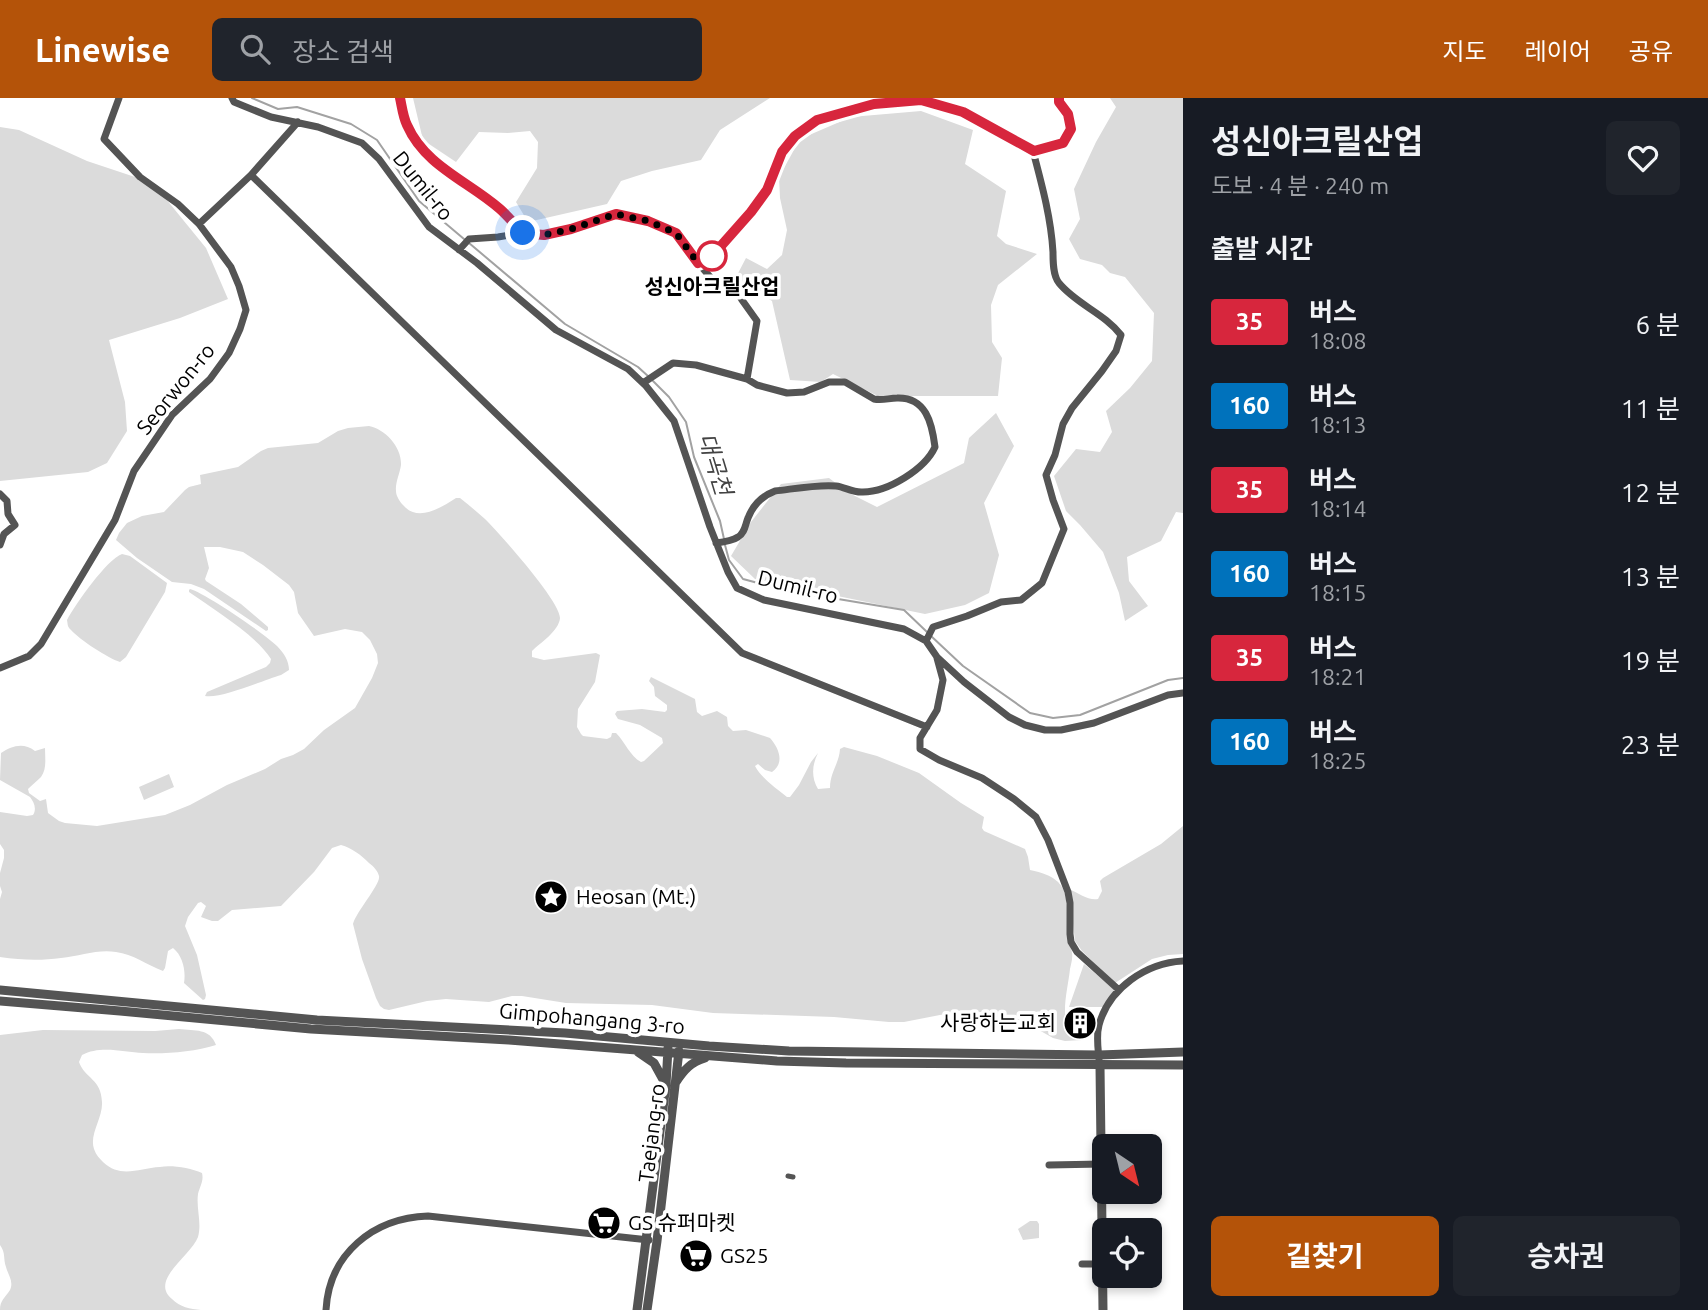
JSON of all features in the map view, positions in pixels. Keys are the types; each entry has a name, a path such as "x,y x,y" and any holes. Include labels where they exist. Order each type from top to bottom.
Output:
{"street":[{"name":"Seorwon-ro","path":"0,668 23,660 35,651 115,520 134,471 172,415 210,379 229,353 246,310 231,267 199,224 178,204 140,177 104,139 118,98"},
{"name":"Dumil-ro","path":"232,98 234,102 271,117 318,127 362,143 379,159 429,227 464,244 556,330 647,380 674,421 722,542 728,572 737,588 764,600 928,636"},
{"path":"400,98 406,124 424,152 500,209 523,233"},
{"path":"698,263 712,256 751,212 767,190 782,152 795,136 817,120 874,104 921,100 963,112 1034,151 1063,143 1071,129 1068,114 1059,98"},
{"path":"199,224 251,175 298,122"},
{"path":"1034,151 1046,198 1057,282 1081,303 1112,323 1121,335 1116,351 1072,408 1063,424 1055,455 1046,475 1064,529 1042,583 1021,600 1001,602 933,627 928,636 943,680 937,710 920,738 920,749 982,778 1036,817 1048,840 1070,903 1070,937 1073,947 1119,990"},
{"path":"251,175 742,653 927,727"},
{"path":"464,244 523,233 544,235 616,214 648,221 676,233 712,279 731,281 757,321 747,379"},
{"path":"647,380 673,363 696,365 787,393 804,392 829,382 845,382 874,400 912,400 926,412 935,447 927,460 893,485 878,491 857,492 836,486 791,489 768,494 752,509 741,536 722,542"},
{"path":"0,494 7,501 8,513 15,525 4,534 0,545"},
{"path":"937,657 1009,717 1045,730 1062,730 1094,723 1168,695 1183,693"},
{"path":"1101,1134 1098,1034 1106,1009 1119,990 1145,970 1183,961"},
{"name":"Gimpohangang 3-ro","path":"0,990 317,1020 553,1032 789,1051 1099,1055 1183,1052"},
{"name":"Gimpohangang 3-ro","path":"0,1001 311,1029 509,1040 709,1057 846,1063 1183,1065"},
{"path":"647,1310 674,1043"},
{"path":"637,1051 654,1063 671,1084"},
{"path":"671,1084 691,1063 709,1057"},
{"path":"1049,1165 1092,1164"},
{"path":"326,1310 331,1284 344,1258 367,1235 399,1220 428,1216 652,1240"},
{"path":"638,1310 652,1240"},
{"path":"1082,1264 1092,1264"},
{"path":"1103,1288 1103,1310"}],"shaded area":[{"path":"413,98 770,98 720,130 701,160 621,181 607,204 528,222 516,202 537,168 538,142 530,131 479,132 456,162 423,140"},
{"path":"1110,98 1183,98 1183,513 1176,512 1161,541 1127,557 1129,581 1148,606 1125,621 1119,593 1103,552 1066,511 1054,476 1076,449 1100,452 1112,432 1106,411 1152,361 1154,313 1125,277 1110,273 1102,265 1080,259 1069,239 1080,219 1074,189 1116,107"},
{"path":"921,111 973,130 965,164 1006,191 997,236 1006,244 1037,254 998,285 991,305 992,342 1002,358 998,396 878,396 833,374 821,382 790,380 772,301 735,279 746,258 767,269 782,255 787,230 780,198 779,177 800,139 851,117"},
{"path":"0,127 19,130 87,161 153,183 206,248 228,299 180,318 109,340 125,402 127,431 107,463 88,472 0,481"},
{"path":"996,413 1014,446 984,503 999,555 989,593 965,605 925,614 755,579 731,556 751,522 781,484 829,478 849,493 877,507 964,463 969,438"},
{"path":"369,426 386,435 399,452 401,465 396,491 403,505 416,513 423,513 460,498 503,538 550,597 557,609 559,623 532,651 532,657 544,660 596,653 600,655 595,682 578,709 577,727 583,736 607,739 612,733 616,733 634,756 641,762 644,761 663,743 662,738 640,725 618,719 615,714 617,711 642,709 667,710 667,705 655,696 654,687 649,681 651,677 695,699 697,712 702,716 717,711 727,717 728,726 733,731 746,730 770,738 778,751 776,768 772,772 758,764 755,766 765,779 787,797 790,797 799,785 818,753 814,762 814,780 818,789 830,788 840,749 844,747 877,756 919,773 984,817 984,831 1025,849 1030,870 1056,880 1066,896 1067,929 1072,957 1065,1015 1068,1029 1081,1031 1082,1040 1065,1041 1053,1038 1030,1025 986,1023 945,1014 904,1022 889,1022 834,1017 713,1013 652,1005 566,1003 522,996 489,1002 446,999 384,1009 376,998 353,924 379,876 363,857 341,845 332,848 314,872 281,906 232,910 218,921 212,921 201,917 206,906 198,903 185,926 197,955 206,995 203,1000 184,983 183,964 173,948 168,951 163,971 128,955 109,951 46,960 0,957 0,873 4,850 0,844 0,812 27,816 33,815 35,808 30,797 0,780 1,753 18,746 35,751 45,748 44,771 28,789 29,793 40,801 46,799 48,813 59,821 97,826 165,815 190,805 304,749 324,730 355,708 378,663 370,640 362,632 345,629 314,636 298,613 294,592 289,585 243,552 204,547 209,568 205,579 268,627 266,631 204,589 191,584 172,582 116,540 127,523 142,516 164,512 185,490 201,484 200,475 238,467 268,448 318,443 338,431"},
{"path":"122,554 130,556 167,583 165,592 126,657 120,662 81,639 69,627 67,620 100,573"},
{"path":"190,589 221,606 270,640 284,654 289,670 232,692 205,696 207,692 266,667 271,659 245,632 189,592"},
{"path":"169,774 174,787 144,800 139,787"},
{"path":"1183,826 1183,954 1152,959 1115,983 1075,941 1069,889 1087,898 1098,899 1102,891 1100,881 1103,878 1161,844"},
{"path":"1084,964 1114,989 1103,1007 1069,1007"},
{"path":"179,1029 206,1033 216,1045 170,1053 96,1050 82,1055 79,1062 96,1083 101,1094 102,1108 93,1143 103,1162 123,1171 170,1166 202,1173 198,1194 198,1237 168,1276 165,1284 166,1292 175,1302 201,1310 0,1310 11,1284 0,1245 0,1035 43,1030"},
{"path":"1030,1221 1037,1221 1039,1224 1039,1238 1023,1240 1018,1229"}],"waterway":[{"name":"대곡천","path":"252,98 278,109 297,107 351,124 377,140 419,201 464,239"},
{"name":"대곡천","path":"469,243 565,324 638,367 649,377"},
{"name":"대곡천","path":"653,381 669,397 686,422 694,457 720,521 724,539"},
{"name":"대곡천","path":"725,545 729,560 743,579 784,590 904,610 927,632"},
{"name":"대곡천","path":"931,636 963,666 1030,713 1053,718 1080,715 1168,680 1183,678"}],"bus line":[{"name":"35","path":"400,98 406,124 424,152 500,209 523,233 544,235 616,214 648,221 676,233 698,263 712,256 751,212 767,190 782,152 795,136 817,120 874,104 921,100 963,112 1034,151 1063,143 1071,129 1068,114 1059,98"}],"place":[{"name":"성신아크릴산업","path":"712,256"},
{"name":"Heosan (Mt.)","path":"551,897"},
{"name":"사랑하는교회","path":"1080,1023"},
{"name":"GS 슈퍼마켓","path":"604,1223"},
{"name":"GS25","path":"696,1256"}],"route":[{"path":"523,233 544,235 616,214 648,221 676,233 698,263 712,256"}]}
